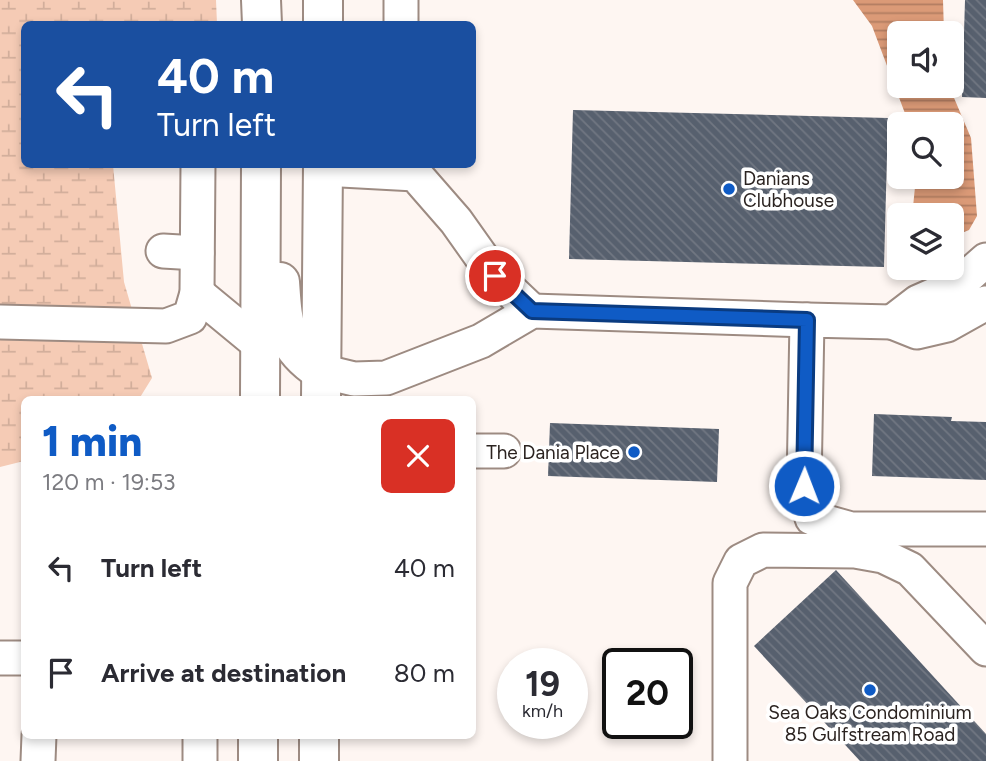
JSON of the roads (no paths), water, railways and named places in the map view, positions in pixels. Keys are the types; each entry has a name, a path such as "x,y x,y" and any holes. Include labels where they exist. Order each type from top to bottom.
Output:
{"main road":[{"path":"261,0 262,21"},
{"path":"323,0 323,21"},
{"path":"260,396 261,168"},
{"path":"270,168 284,326 298,353 321,385"},
{"path":"321,385 323,168"},
{"path":"258,739 258,761"}],"lane":[{"path":"401,0 401,21"},
{"path":"0,322 166,326 190,317 197,293 198,168"},
{"path":"369,168 415,169 495,276 532,311"},
{"path":"163,251 197,253"},
{"path":"892,322 918,302 959,284 986,260"},
{"path":"197,293 260,345"},
{"path":"321,385 354,379 386,378 481,341 532,311 892,322 917,332 947,325 986,303"},
{"path":"807,320 804,486 812,518 852,529 986,529"},
{"path":"730,761 730,583 741,561 763,550 855,551 883,556 910,569 986,649"},
{"path":"0,658 21,658"},
{"path":"38,761 39,739"},
{"path":"200,739 200,761"}],"place":[{"name":"Danians Clubhouse","path":"729,189"},
{"name":"The Dania Place","path":"634,452"},
{"name":"Sea Oaks Condominium 85 Gulfstream Road","path":"870,690"}]}
